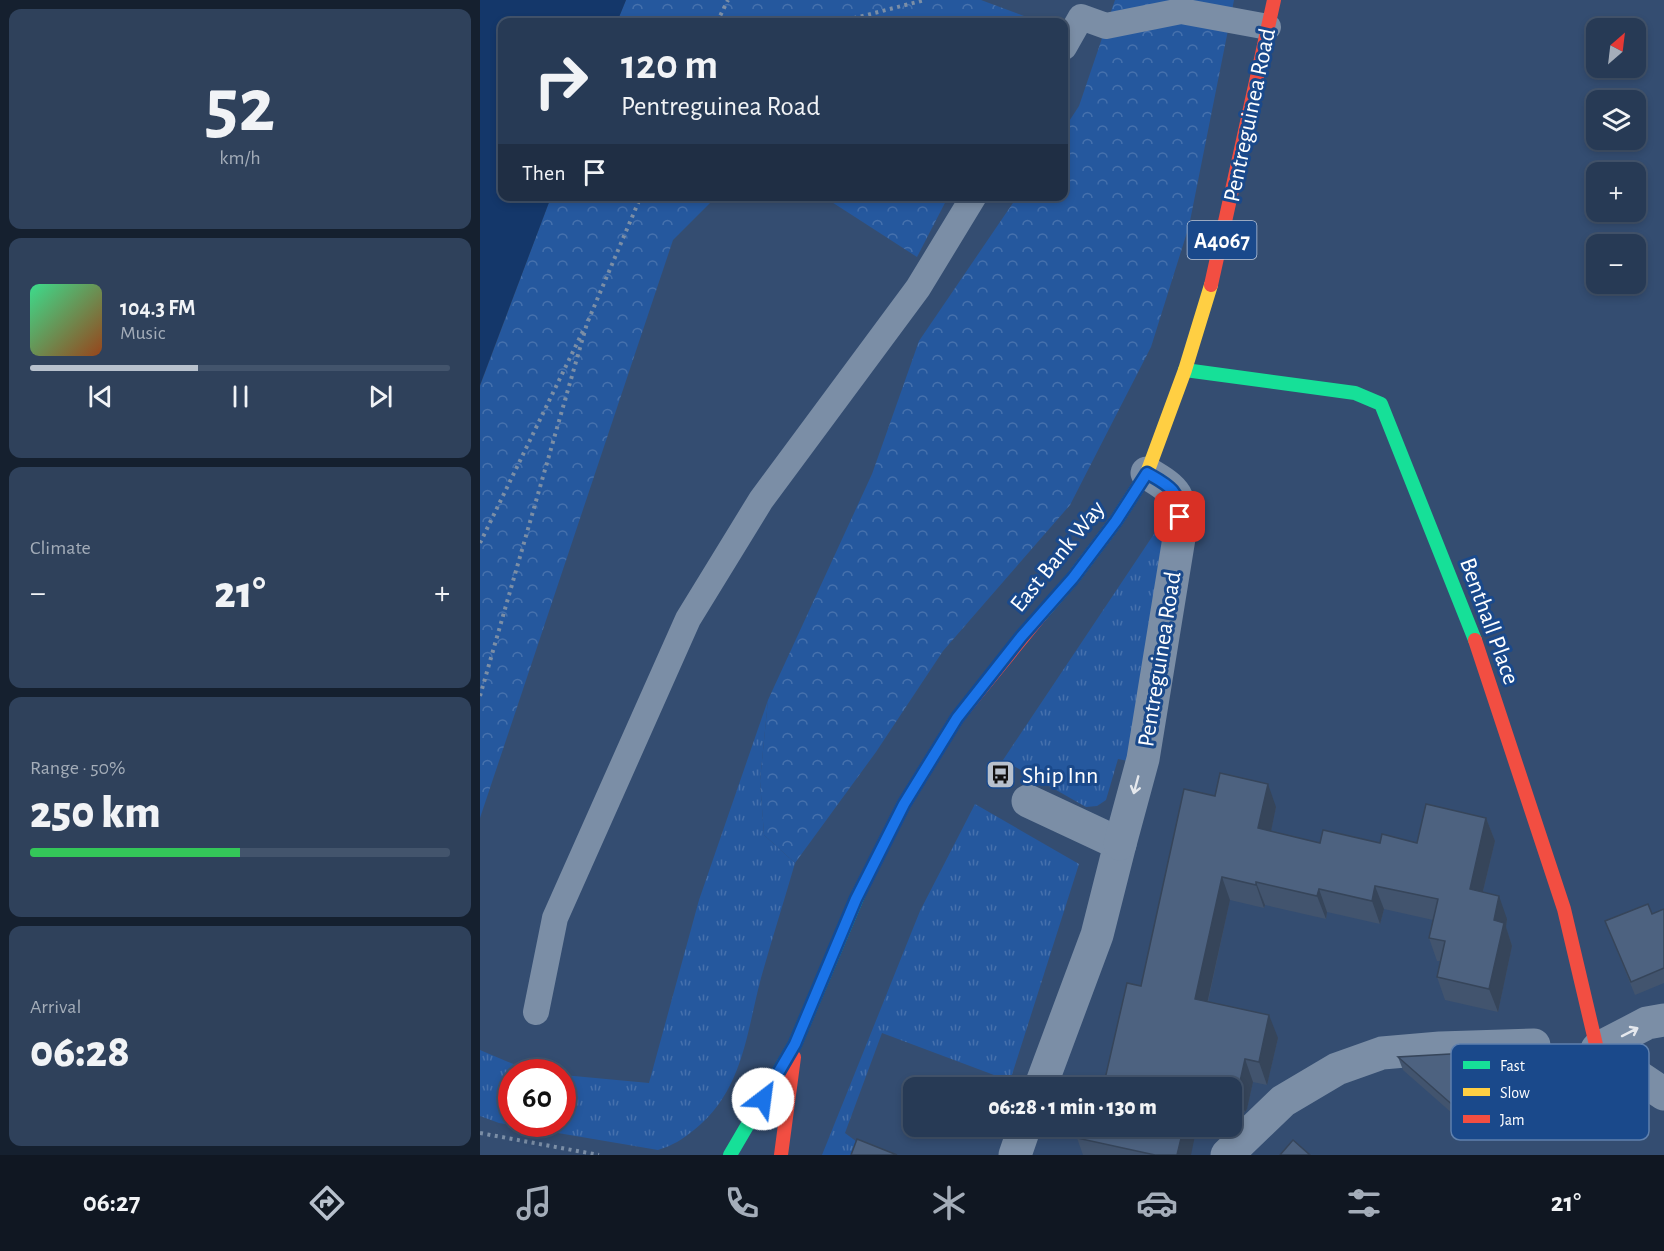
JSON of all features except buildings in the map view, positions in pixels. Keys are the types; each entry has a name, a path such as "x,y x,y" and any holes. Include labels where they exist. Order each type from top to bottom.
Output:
{"main road":[{"name":"Pentreguinea Road","path":"1147,473 1185,370 1216,270 1274,0"},
{"name":"Benthall Place","path":"1185,370 1355,393 1381,404 1481,656 1564,909 1596,1044"},
{"name":"East Bank Way","path":"730,1155 795,1044 856,899 904,804 957,718 1021,637 1073,578 1116,521 1147,473"},
{"name":"East Bank Way","path":"781,1155 795,1044"}],"street":[{"name":"Pentreguinea Road","path":"1044,1077 1097,934 1143,759 1180,532 1180,502 1168,486 1147,473"},
{"path":"1028,801 1120,844"},
{"path":"1607,1044 1647,1023 1664,1020"},
{"path":"1227,1155 1283,1101 1337,1069 1382,1053 1451,1048"},
{"path":"1649,1084 1664,1094"},
{"path":"1015,1155 1022,1137"}],"lane":[{"path":"1068,40 1081,17 1106,26 1181,11 1268,27"},
{"path":"536,1012 555,918 688,619 761,500 918,288 971,201"}],"path":[{"path":"719,18 728,0"},
{"path":"854,18 925,0"},
{"path":"480,543 588,320 639,201"},
{"path":"480,696 588,320"},
{"path":"480,1133 599,1155"}],"green space":[{"path":"626,0 981,0 1029,18 619,18"},
{"path":"1115,0 1234,0 1189,226 1151,347 1070,505 943,651 876,752 795,863 764,835 760,781 768,700 872,474 919,341 1014,201 1068,201 1068,123 1079,106"},
{"path":"549,201 712,201 673,240 480,818 480,386"},
{"path":"830,201 946,201 917,257"},
{"path":"1160,525 1167,542 1138,763 1118,759 1106,800 1097,806 1086,807 1003,760"},
{"path":"768,700 760,781 764,835 795,863 733,1080 710,1115 694,1130 677,1142 658,1150 576,1136 576,1076 649,1083 699,900"},
{"path":"975,804 1079,864 1011,1077 999,1077 882,1033 845,1133 857,1142 852,1155 822,1155 920,911"},
{"path":"480,1050 501,1059 498,1059 498,1123 480,1116"}],"shaded area":[{"path":"480,0 626,0 619,18 498,18 498,201 549,201 480,385"}],"traffic: fast":[{"path":"1185,370 1355,393 1381,404 1475,640"},
{"path":"730,1155 795,1044 859,893"}],"traffic: slow":[{"path":"1040,616 1073,578 1116,521 1147,473 1185,370 1211,285"}],"traffic: jam":[{"path":"1211,285 1274,0"},
{"path":"859,893 904,804 957,718 1040,616"},
{"path":"1475,640 1564,909 1596,1044"},
{"path":"781,1155 794,1057"}],"place":[{"name":"Ship Inn","path":"1001,775"}],"route":[{"path":"763,1099 795,1044 856,899 904,804 957,718 1021,637 1073,578 1116,521 1147,473 1168,486 1180,502 1180,517"}]}
